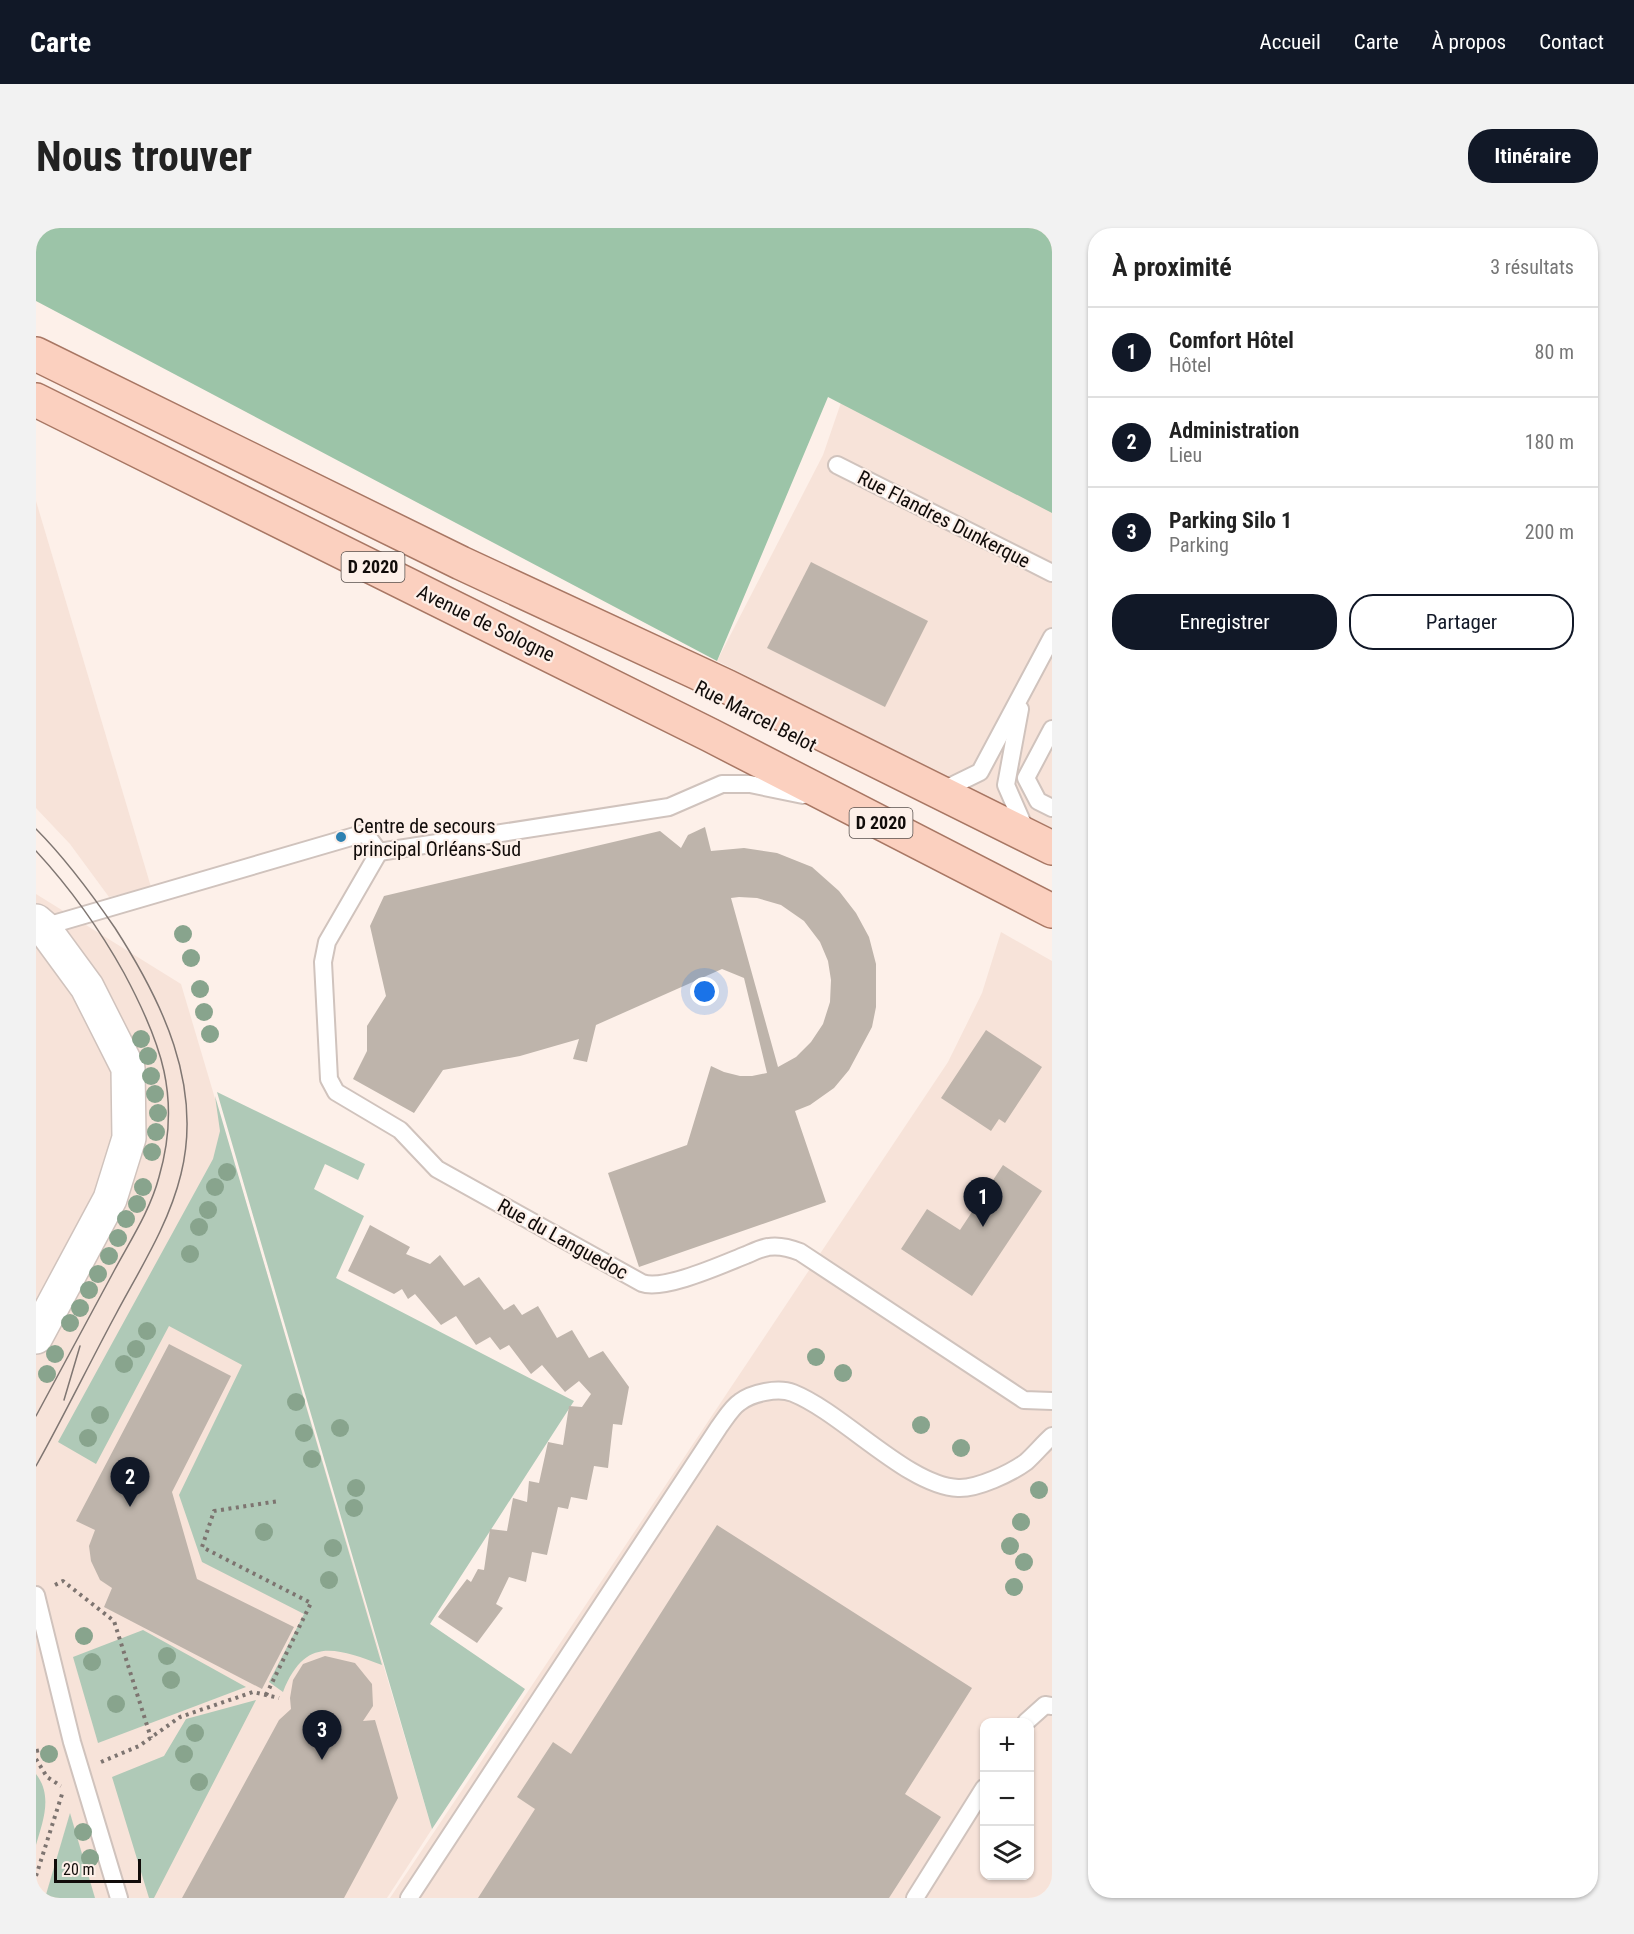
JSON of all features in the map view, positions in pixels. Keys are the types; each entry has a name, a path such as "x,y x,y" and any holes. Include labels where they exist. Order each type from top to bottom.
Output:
{"main road":[{"name":"D 2020","path":"36,354 461,563"},
{"name":"Avenue de Sologne","path":"36,399 710,735"},
{"path":"461,563 728,687 1040,842"},
{"name":"Rue Marcel Belot","path":"461,563 1052,869"},
{"name":"Rue Marcel Belot","path":"710,735 832,801 1052,911"},
{"path":"832,801 1052,931"}],"street":[{"path":"36,1337 110,1199 129,1138 128,1068 87,987 40,924"}],"lane":[{"name":"Rue Flandres Dunkerque","path":"837,465 1052,573"},
{"path":"939,792 980,772 1052,637"},
{"path":"1025,687 1006,785 1040,842"},
{"path":"1052,729 1026,778 1038,801 1052,808"},
{"path":"40,924 365,833 379,852 669,807 722,784 750,784 832,801"},
{"name":"Rue du Languedoc","path":"379,852 327,942 323,962 329,1079 336,1092 400,1130 437,1169 650,1286 660,1285 712,1268 767,1247 786,1247 800,1252 1024,1400 1052,1401"},
{"path":"409,1898 713,1437 739,1402 765,1392 790,1392 826,1411 909,1469 938,1485 960,1488 987,1483 1024,1463 1052,1436"},
{"path":"36,1598 81,1770 119,1898"},
{"path":"1030,1718 1045,1705 1052,1706"},
{"path":"915,1898 980,1794"}],"path":[{"path":"266,1695 311,1603 202,1546 214,1511 279,1501"},
{"path":"36,1598 53,1585 63,1581 114,1621 151,1738"},
{"path":"36,1876 67,1776 139,1746 180,1717 253,1692 279,1698"},
{"path":"36,1759 47,1777 64,1788"}],"shaded area":[{"path":"901,228 1052,228 1052,829 717,661 823,455"},
{"path":"36,501 151,887 109,897 70,844 36,808"},
{"path":"36,894 181,984 432,1829 387,1898 36,1898"},
{"path":"1001,932 1052,961 1052,1898 390,1898 948,1062 982,993"}],"green space":[{"path":"36,228 1052,228 1052,513 828,397 717,661 36,301"},
{"path":"217,1092 365,1164 358,1180 325,1164 314,1189 364,1216 336,1278 574,1401 430,1624 525,1689 432,1829"},
{"path":"215,1096 382,1665 336,1651 312,1654 301,1662 283,1692 269,1682 304,1614 202,1562 179,1495 242,1365 169,1326 96,1464 58,1442 213,1159 220,1131"},
{"path":"143,1630 246,1687 98,1743 73,1657"},
{"path":"256,1700 154,1898 149,1898 112,1777 164,1756 186,1719"},
{"path":"36,1774 44,1791 45,1809 36,1845"},
{"path":"70,1813 95,1898 45,1898"}],"building":[{"path":"811,562 928,621 885,707 767,648"},
{"path":"705,827 711,851 744,848 777,853 812,867 839,891 856,913 869,937 876,964 876,1007 872,1027 849,1070 834,1088 810,1105 795,1111 826,1202 639,1267 608,1173 687,1145 711,1066 740,1076 767,1073 744,978 722,969 596,1025 587,1062 573,1059 579,1039 520,1056 443,1070 414,1113 353,1079 367,1051 367,1026 386,996 370,926 384,896 660,831 681,848 688,835","holes":["731,898 757,898 781,905 804,921 820,942 828,961 831,980 830,1002 823,1024 811,1042 796,1057 778,1067"]},
{"path":"986,1030 1042,1067 1005,1123 999,1119 991,1131 941,1098"},
{"path":"1003,1165 1042,1191 972,1296 901,1249 927,1209 960,1230"},
{"path":"370,1225 410,1247 406,1254 430,1264 440,1255 464,1286 479,1277 504,1310 514,1304 522,1315 538,1306 557,1338 572,1330 589,1358 603,1351 629,1387 622,1425 613,1424 608,1468 594,1466 587,1500 571,1497 568,1509 558,1507 547,1555 532,1552 526,1582 509,1577 496,1604 503,1608 477,1643 438,1617 467,1579 471,1582 478,1569 484,1570 490,1529 507,1531 513,1498 527,1502 529,1481 539,1483 548,1442 563,1445 569,1406 582,1407 591,1394 579,1381 565,1392 542,1365 531,1374 509,1345 500,1350 490,1337 476,1345 456,1316 441,1325 415,1294 408,1299 402,1289 394,1294 348,1271"},
{"path":"169,1344 231,1376 172,1492 197,1579 294,1627 262,1689 104,1607 112,1588 100,1580 91,1561 89,1546 95,1530 76,1521"},
{"path":"717,1525 972,1688 905,1794 941,1817 889,1898 478,1898 535,1809 517,1797 553,1742 571,1754"},
{"path":"325,1656 355,1663 372,1684 373,1706 363,1721 375,1720 398,1798 344,1898 182,1898 279,1720 291,1709 293,1680 303,1664"}],"tram line":[{"path":"36,829 68,864 97,902 148,985 174,1045 187,1108 186,1141 181,1174 169,1211 153,1246 36,1466"},
{"path":"36,851 61,879 94,924 124,973 157,1047 168,1096 166,1148 155,1190 139,1225 36,1416"},
{"path":"64,1400 80,1346"}],"place":[{"name":"Centre de secours principal Orléans-Sud","path":"341,837"},
{"name":"Comfort Hôtel","path":"983,1227"},
{"name":"Administration","path":"130,1507"},
{"name":"Parking Silo 1","path":"322,1760"}]}
